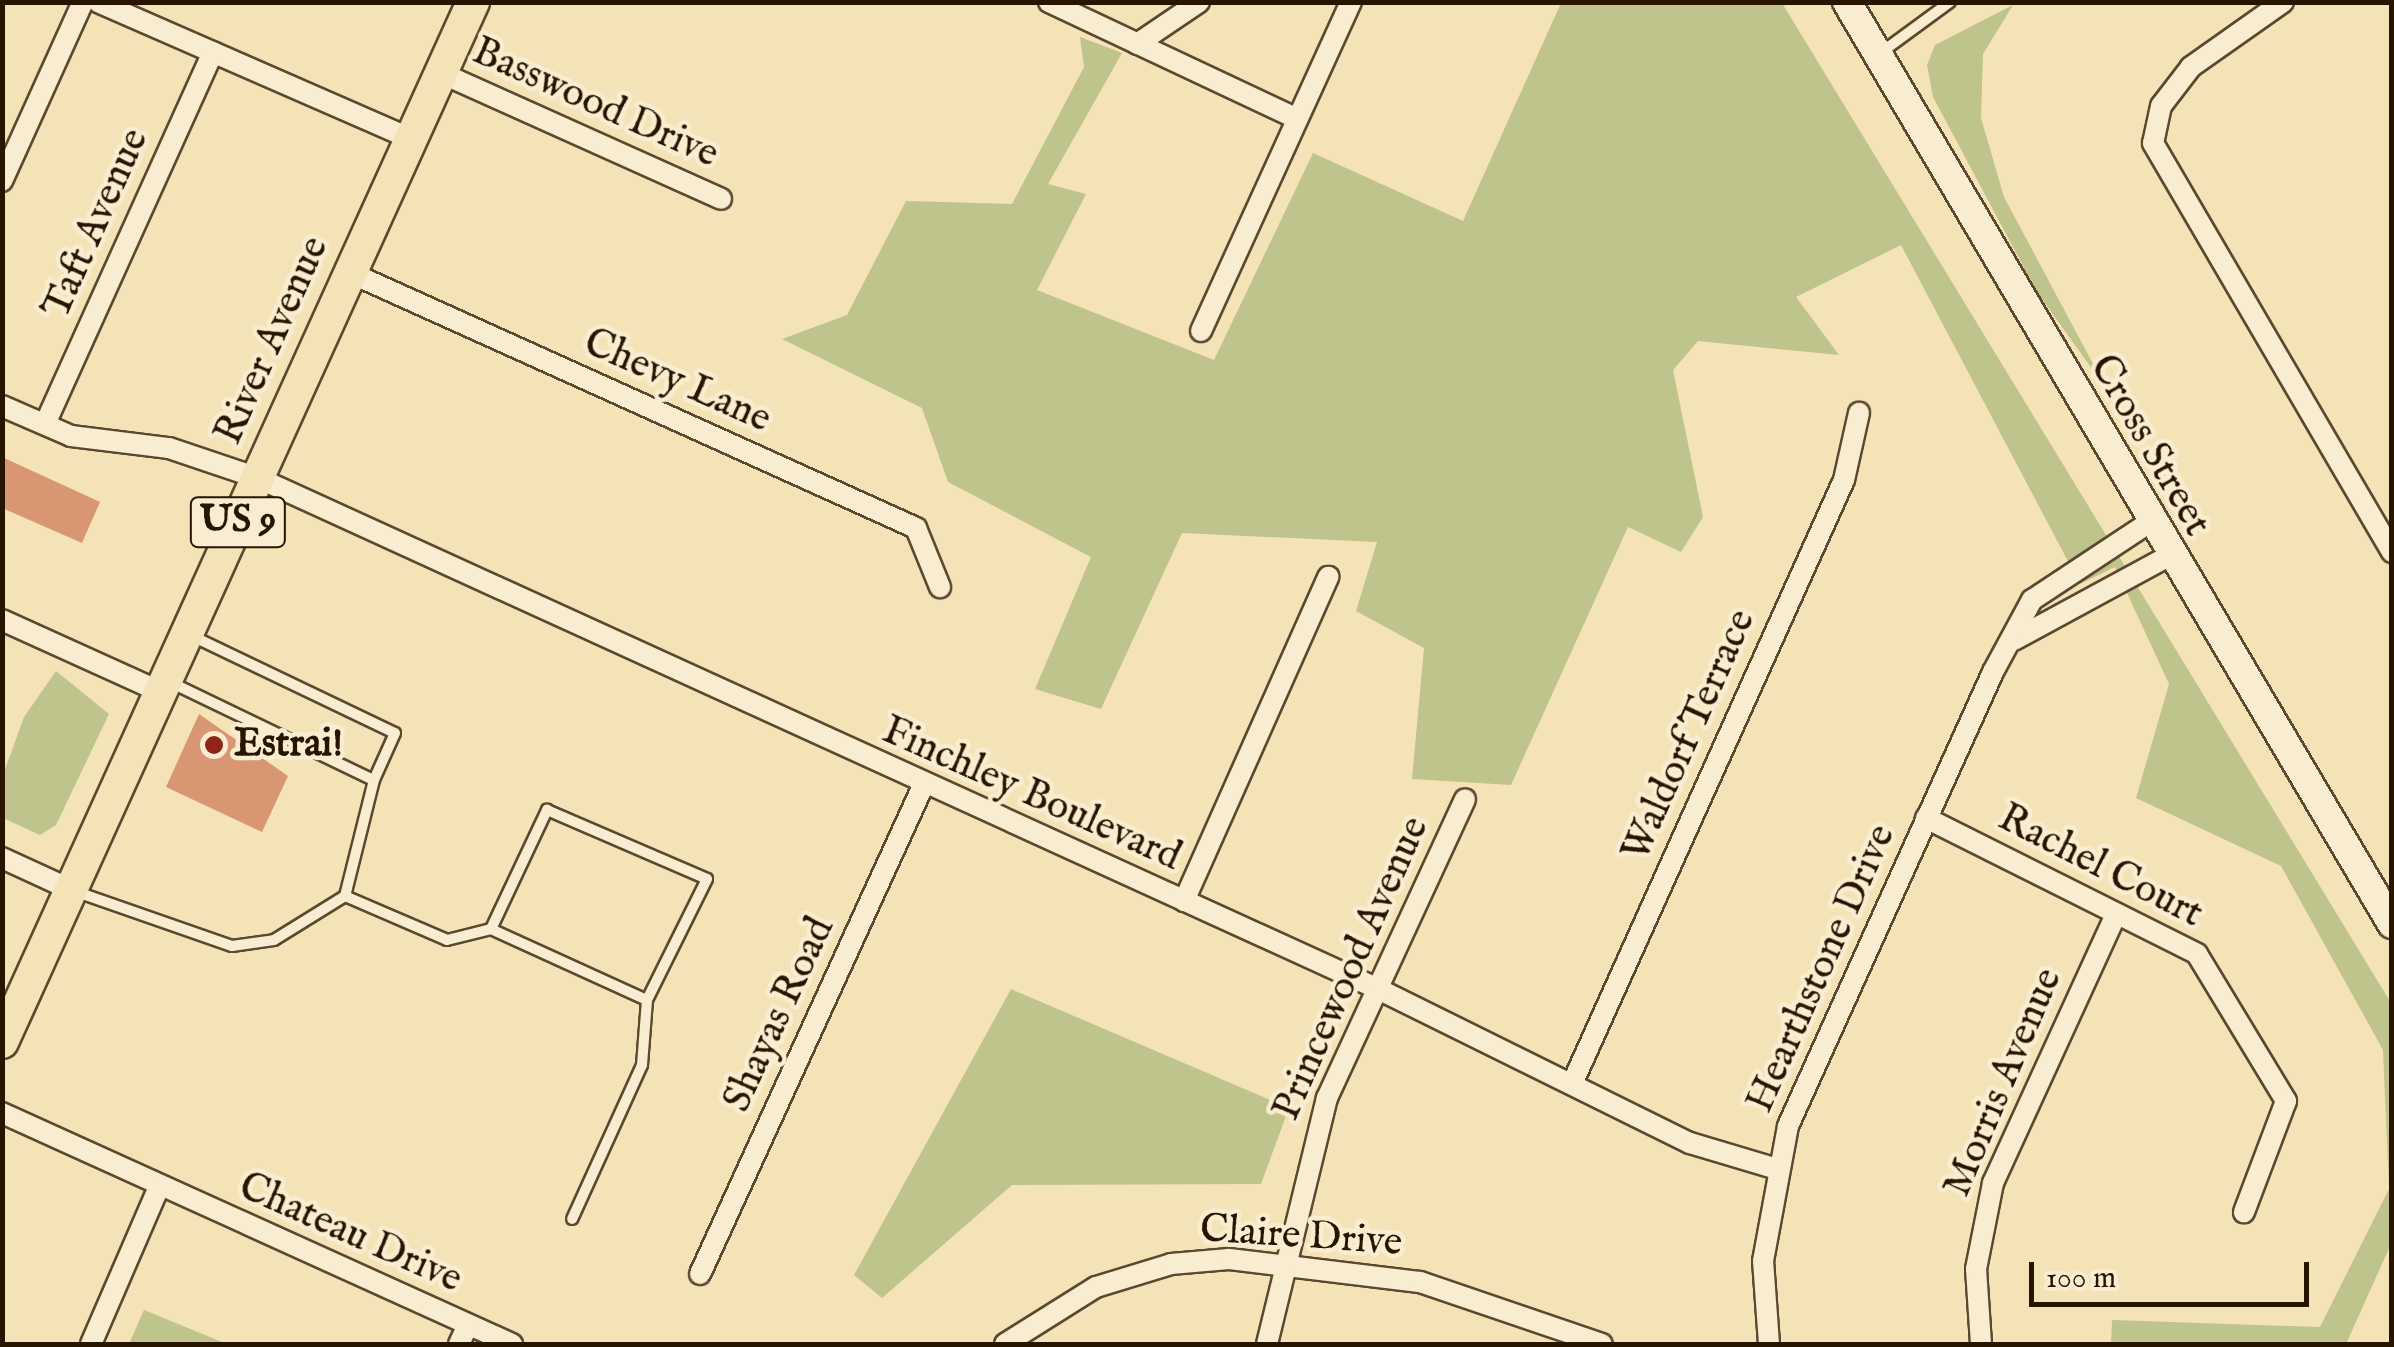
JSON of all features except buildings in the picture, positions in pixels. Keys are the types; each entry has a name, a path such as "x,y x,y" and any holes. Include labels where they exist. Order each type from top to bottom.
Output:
{"highway":[{"name":"River Avenue","path":"2,1042 473,2"}],"main road":[{"name":"Cross Street","path":"1846,2 2166,557 2392,924"}],"street":[{"path":"2,181 83,2"},
{"path":"98,2 412,138"},
{"path":"1048,2 1296,118"},
{"path":"1137,44 1199,2"},
{"path":"1201,332 1351,2"},
{"path":"2283,2 2191,67 2160,106 2153,143 2392,552"},
{"name":"Taft Avenue","path":"45,424 213,52"},
{"name":"Basswood Drive","path":"441,73 720,199"},
{"name":"Chevy Lane","path":"350,273 916,528 940,586"},
{"name":"Finchley Boulevard","path":"2,406 45,424 169,448 258,478 923,786 1378,989 1690,1142 1777,1169"},
{"name":"Waldorf Terrace","path":"1572,1084 1844,480 1859,413"},
{"name":"Hearthstone Drive","path":"1769,1344 1764,1261 1777,1169 1926,818 2032,600 2147,524"},
{"path":"2014,640 2166,557"},
{"path":"1184,902 1328,577"},
{"path":"2,620 164,686"},
{"name":"Shayas Road","path":"700,1274 923,786"},
{"name":"Princewood Avenue","path":"1267,1344 1327,1098 1465,798"},
{"name":"Rachel Court","path":"1926,818 2198,954 2281,1084 2282,1122 2244,1212"},
{"path":"2,858 72,890"},
{"name":"Morris Avenue","path":"1981,1344 1976,1269 1992,1183 2116,914"},
{"name":"Chateau Drive","path":"2,1113 464,1335 512,1344"},
{"path":"91,1344 159,1186"},
{"name":"Claire Drive","path":"1006,1344 1060,1304 1172,1264 1284,1264 1420,1282 1602,1344"}],"lane":[{"path":"1878,55 1950,2"},
{"path":"72,890 232,946 274,940 345,896 374,780 396,733 187,634"},
{"path":"164,686 374,780"},
{"path":"491,929 547,810 707,879 647,1000 642,1066 572,1218"},
{"path":"345,896 447,940 491,929 647,1000"}],"green space":[{"path":"1561,3 1782,3 2391,1003 2391,1244 2346,1344 2111,1344 2112,1320 2320,1327 2389,1189 2383,1050 2281,866 2136,798 2169,684 2115,567 2080,584 1901,245 1796,297 1839,355 1698,341 1673,370 1703,517 1681,552 1628,527 1511,785 1412,779 1424,648 1356,611 1377,542 1182,533 1101,709 1035,689 1091,557 948,482 922,408 782,339 847,315 906,201 1012,204 1084,67 1080,37 1122,53 1048,184 1086,194 1037,290 1214,360 1313,153 1463,221"},
{"path":"2013,5 1983,54 1981,118 2004,197 2107,390 2037,292 1933,97 1927,65 1935,45"},
{"path":"56,671 109,714 56,825 40,835 3,818 3,775 24,717"},
{"path":"1011,989 1289,1108 1261,1184 1012,1185 882,1298 854,1275"},
{"path":"144,1310 227,1344 129,1344"}],"place":[{"name":"Estrai!","path":"214,745"}]}
